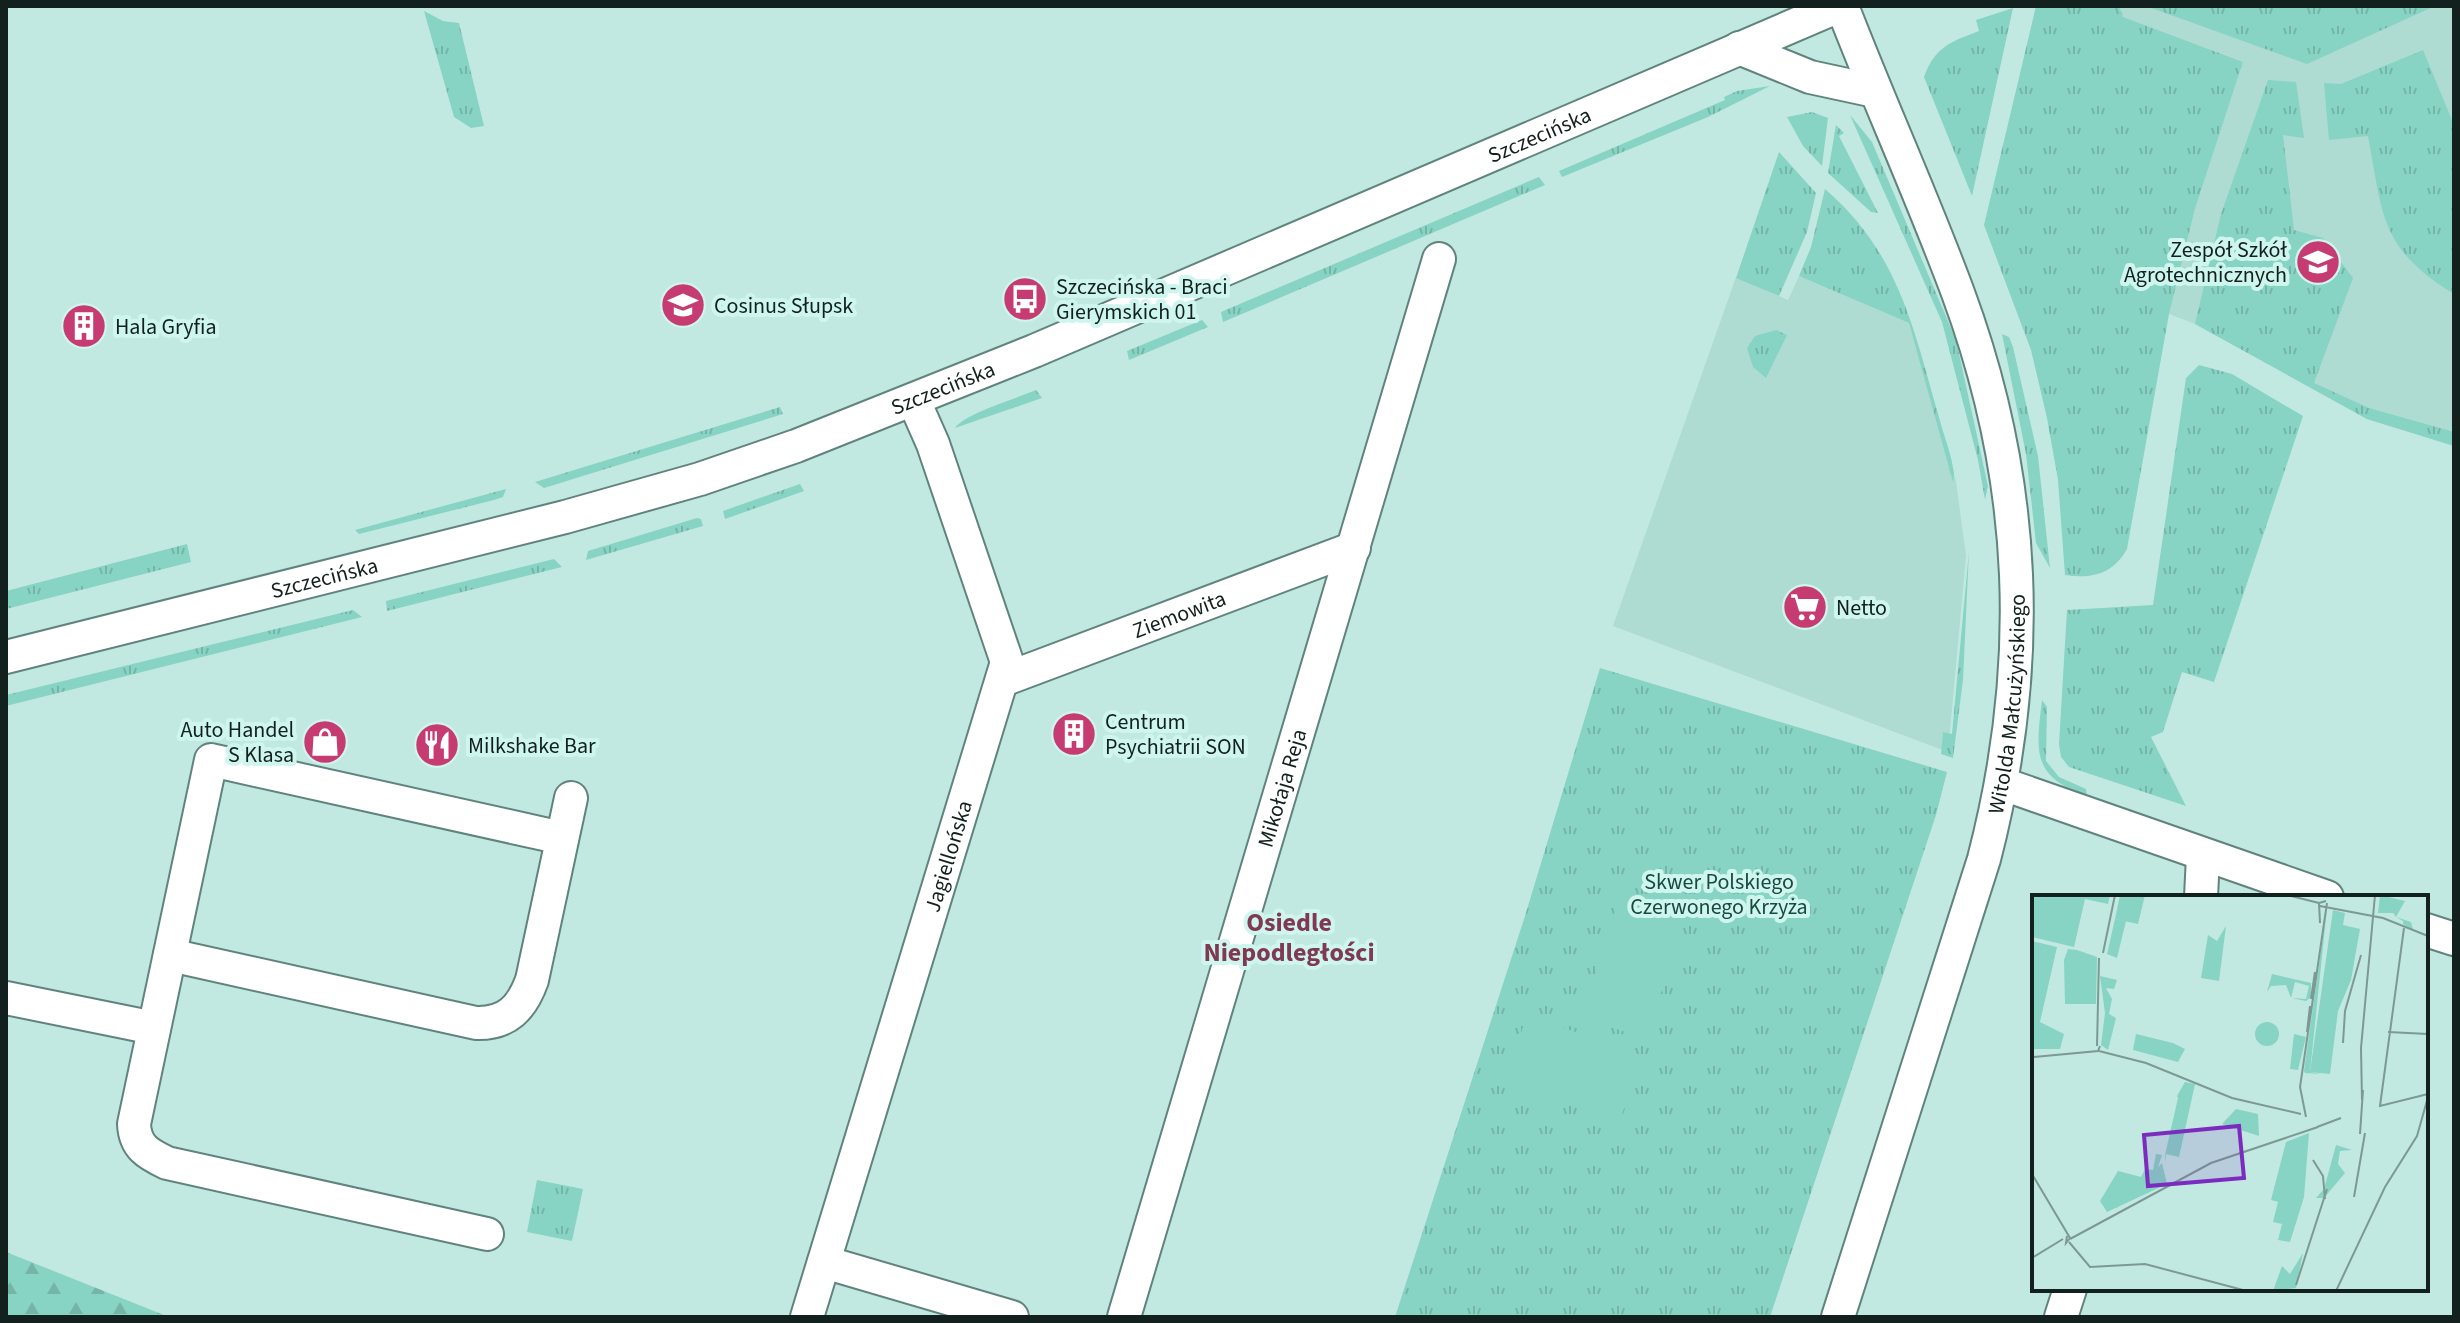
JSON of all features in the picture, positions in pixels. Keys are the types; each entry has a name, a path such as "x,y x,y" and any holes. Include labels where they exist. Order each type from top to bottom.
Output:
{"street":[{"name":"Szczecińska","path":"6,657 565,517 700,479 914,401 1841,6"},
{"name":"Witolda Małcużyńskiego","path":"1838,1317 1984,859 2003,784 2016,689 2018,589 2005,468 1988,388 1958,294 1841,6"},
{"path":"1739,48 1810,77 1875,91"},
{"name":"Mikołaja Reja","path":"1124,1317 1439,259"},
{"name":"Jagiellońska","path":"807,1317 1007,662 1003,642 933,444 914,401"},
{"name":"Ziemowita","path":"1003,680 1354,548"},
{"path":"487,1234 167,1163 151,1156 135,1137 134,1124 211,760 562,838"},
{"path":"2003,784 2321,895"},
{"path":"170,955 476,1023 501,1021 519,1006 532,980 571,798"},
{"path":"2201,895 2203,856"},
{"path":"2428,931 2454,939"},
{"path":"6,998 154,1028"},
{"path":"824,1262 1012,1317"},
{"path":"2061,1317 2069,1291"}],"shaded area":[{"name":"Zespół Szkół Agrotechnicznych","path":"2119,6 2454,6 2454,446 2367,419 2195,324 2169,314 2195,209 2243,62 2122,17"},
{"path":"1799,276 1909,323 1956,481 1966,556 1948,752 1613,626 1736,277 1788,300"}],"green space":[{"path":"2036,6 2119,6 2123,17 2243,62 2195,209 2169,314 2127,549 2108,569 2084,576 2065,575 2058,480 2047,418 2031,350 1984,225"},
{"path":"2146,6 2435,6 2307,64"},
{"path":"2013,8 1972,196 1924,77 1939,52 1979,31 1976,20"},
{"path":"424,11 443,21 459,23 484,126 471,128 454,117"},
{"path":"2423,50 2454,125 2454,294 2411,261 2388,227 2368,136 2329,140 2324,83 2341,84"},
{"path":"2268,80 2296,82 2304,138 2283,135 2294,230 2323,238 2353,278 2314,383 2369,408 2454,432 2454,446 2367,419 2195,324 2221,214"},
{"path":"1770,86 1708,117 1562,177 1559,171 1725,100 1724,97 1737,91"},
{"path":"1812,112 1828,118 1822,166 1803,146 1787,117"},
{"path":"1850,115 1872,142 1956,340 1988,486 1985,500 1978,460 1942,322"},
{"path":"1836,125 1844,133 1839,136 1878,213 1871,212 1828,173"},
{"path":"1779,152 1816,193 1807,232 1779,296 1736,278"},
{"path":"1539,177 1545,185 1223,322 1221,312"},
{"path":"1825,189 1850,213 1870,239 1900,293 1921,352 1949,450 1953,482 1909,323 1799,276 1811,247"},
{"path":"1202,320 1208,327 1129,360 1127,351"},
{"path":"1776,330 1787,335 1766,378 1753,367 1747,348 1755,336"},
{"path":"2002,334 2009,337 2013,347 2038,456 2050,568 2036,543 2026,454"},
{"path":"2199,365 2232,374 2303,416 2214,682 2182,672 2163,732 2151,737 2186,806 2069,767 2061,757 2059,744 2067,610 2153,605 2186,378"},
{"path":"1036,390 1042,398 955,428 979,412"},
{"path":"780,407 783,414 544,488 535,482"},
{"path":"800,484 804,491 725,519 723,511"},
{"path":"506,489 503,497 494,500 359,534 355,530"},
{"path":"701,519 703,526 586,560 588,551"},
{"path":"187,544 191,562 6,609 6,591"},
{"path":"1969,551 1963,680 1953,758 1941,754 1943,732 1952,734"},
{"path":"554,559 562,567 387,611 386,601"},
{"path":"353,610 362,617 6,706 6,695"},
{"name":"Skwer Polskiego Czerwonego Krzyża","path":"1600,668 1947,772 1936,815 1770,1317 1395,1317 1525,916"},
{"path":"2042,700 2047,707 2046,761 2059,777 2086,789 2087,796 2056,780 2041,760 2039,734"},
{"path":"1617,904 1683,925 1646,1039 1581,1017"},
{"path":"1527,1015 1641,1055 1620,1121 1504,1083"},
{"path":"537,1180 583,1189 572,1241 527,1232"},
{"path":"6,1252 169,1317 6,1317"}],"place":[{"name":"Zespół Szkół Agrotechnicznych","path":"2318,262"},
{"name":"Szczecińska - Braci Gierymskich 01","path":"1025,299"},
{"name":"Cosinus Słupsk","path":"683,305"},
{"name":"Hala Gryfia","path":"84,326"},
{"name":"Netto","path":"1805,607"},
{"name":"Centrum Psychiatrii SON","path":"1074,734"},
{"name":"Auto Handel S Klasa","path":"325,742"},
{"name":"Milkshake Bar","path":"437,745"}],"district":[{"name":"Osiedle Niepodległości","path":"1289,937"}]}
